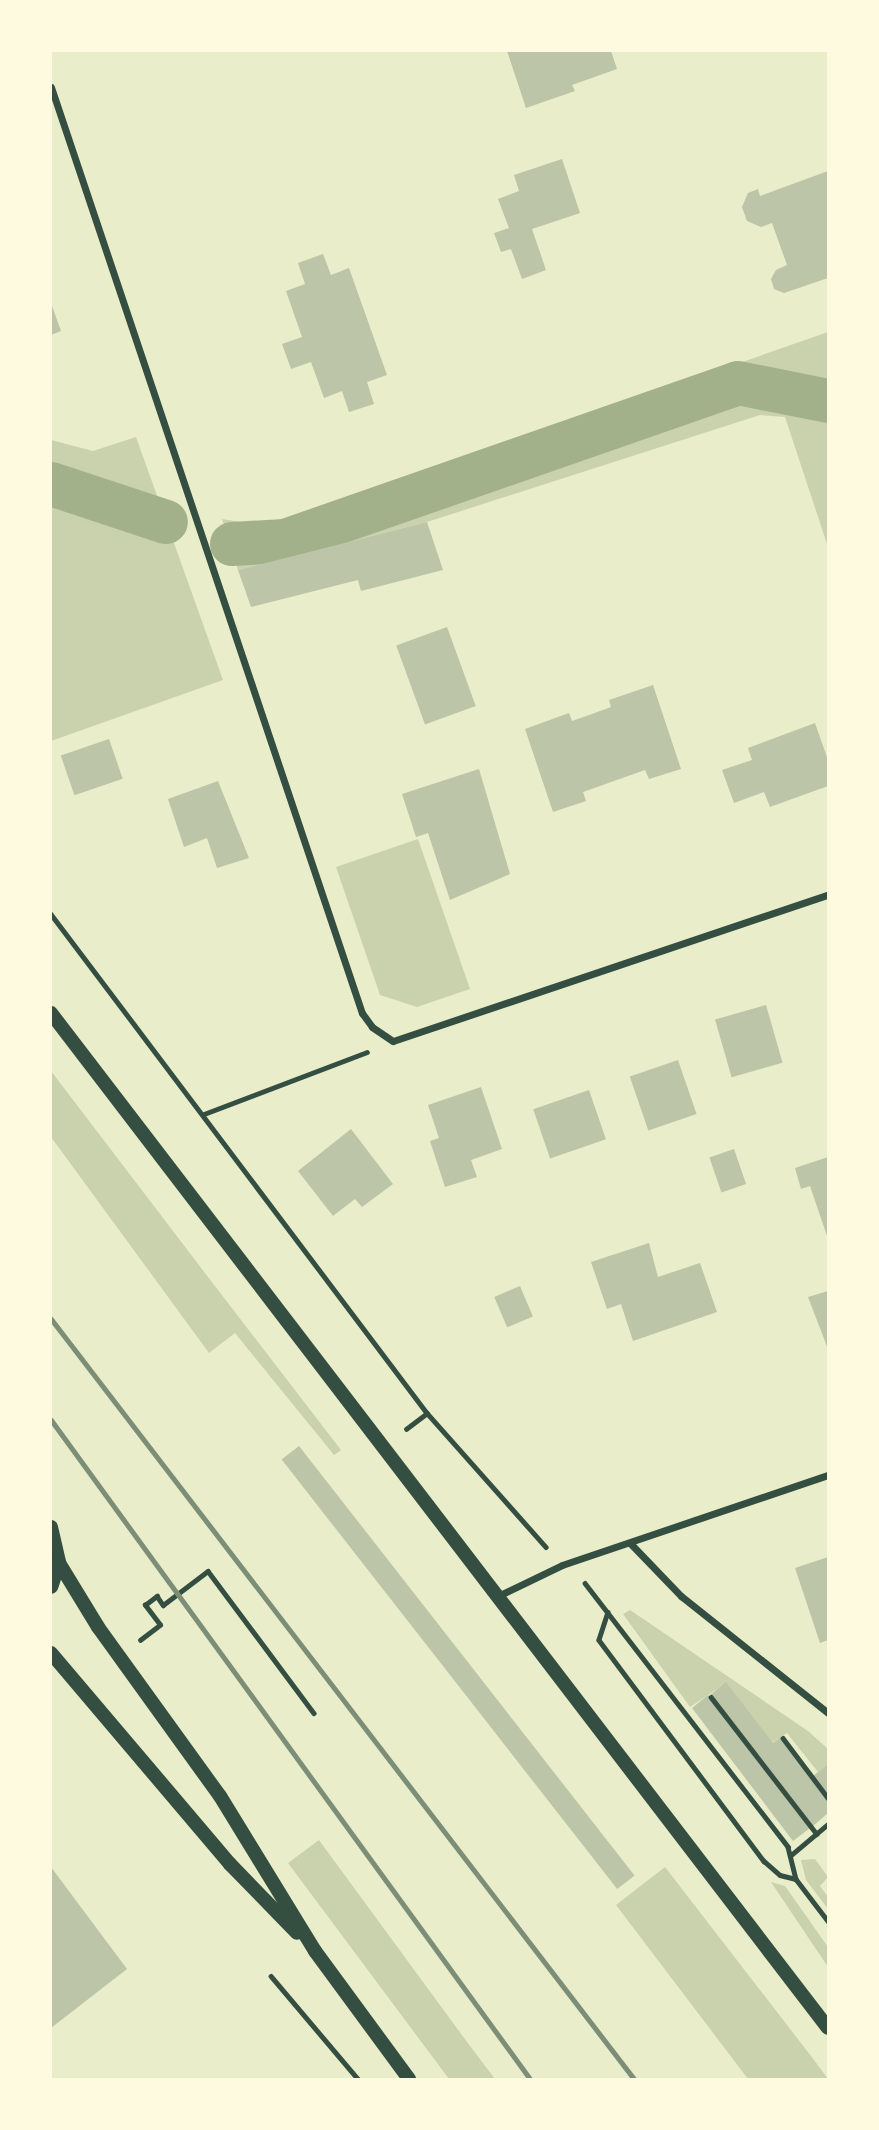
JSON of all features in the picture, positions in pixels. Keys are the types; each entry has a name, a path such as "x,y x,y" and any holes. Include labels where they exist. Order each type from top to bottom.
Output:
{"main road":[{"path":"51,1013 828,2028"},
{"path":"51,1527 59,1563 99,1627 220,1796 315,1951 408,2079"},
{"path":"51,1587 59,1563"},
{"path":"51,1653 230,1864 315,1951"}],"street":[{"path":"51,88 362,1013 372,1027 393,1041 828,895"},
{"path":"498,1596 562,1565 828,1475"},
{"path":"630,1543 681,1596 828,1713"}],"path":[{"path":"51,914 427,1412 562,1565 590,1587 788,1847 796,1879 828,1921"},
{"path":"204,1114 307,1078 393,1041"},
{"path":"411,1426 427,1412"},
{"path":"130,1633 136,1642 160,1625 145,1605 157,1596 163,1605 208,1571 314,1713"},
{"path":"608,1611 599,1640 764,1861 780,1875 796,1879"},
{"path":"711,1697 817,1834"},
{"path":"783,1738 828,1798"},
{"path":"790,1856 828,1824"},
{"path":"271,1976 358,2079"}],"green space":[{"path":"828,332 828,547 785,417 760,415 427,522 238,570 222,519 259,525 317,511"},
{"path":"136,437 223,680 51,741 51,440 93,451"},
{"path":"418,839 470,989 417,1007 380,995 336,867"},
{"path":"51,1071 341,1450 334,1455 235,1333 209,1353 51,1137"},
{"path":"630,1610 808,1731 828,1749 828,1764 818,1772 787,1733 772,1743 726,1683 690,1707 623,1614"},
{"path":"319,1840 495,2079 449,2079 288,1863"},
{"path":"815,1859 828,1877 820,1886 828,1897 828,1909 806,1880 801,1860"},
{"path":"665,1867 828,2079 748,2079 616,1905"},
{"path":"771,1882 785,1886 828,1947 828,1967"}],"building":[{"path":"507,51 611,51 617,69 572,85 575,91 526,108"},
{"path":"562,159 580,213 532,229 546,270 522,279 511,249 501,252 494,233 509,228 498,199 519,191 514,175"},
{"path":"828,171 828,278 784,293 774,289 771,279 776,270 787,265 772,223 761,227 747,221 742,207 748,193 758,189 760,196"},
{"path":"323,254 331,275 349,268 387,375 367,382 374,404 349,412 342,391 324,398 311,362 291,369 282,344 302,337 286,291 305,284 298,263"},
{"path":"51,303 61,331 51,335"},
{"path":"427,522 443,570 361,591 358,580 251,607 238,570"},
{"path":"447,627 476,706 425,724 396,645"},
{"path":"653,685 681,769 649,779 645,770 583,792 586,801 553,812 525,729 569,713 572,721 611,707 609,700"},
{"path":"815,723 828,760 828,786 770,807 764,792 734,803 722,770 752,760 748,748"},
{"path":"109,739 123,779 74,795 61,756"},
{"path":"479,769 510,874 450,900 428,833 416,837 402,794"},
{"path":"218,781 249,858 217,868 207,838 184,847 168,799"},
{"path":"766,1005 783,1063 732,1077 715,1020"},
{"path":"678,1060 697,1114 648,1130 630,1077"},
{"path":"481,1087 502,1149 471,1160 477,1177 445,1187 430,1141 439,1138 428,1105"},
{"path":"589,1090 606,1139 550,1158 533,1109"},
{"path":"351,1129 393,1184 362,1207 355,1199 333,1216 298,1171"},
{"path":"734,1149 746,1184 721,1192 709,1157"},
{"path":"828,1157 828,1239 810,1186 801,1189 795,1168"},
{"path":"649,1243 658,1277 700,1263 717,1312 633,1341 621,1304 607,1309 591,1262"},
{"path":"520,1286 533,1316 507,1327 494,1297"},
{"path":"828,1291 828,1349 808,1297"},
{"path":"299,1446 635,1875 617,1889 282,1460"},
{"path":"828,1557 828,1640 820,1643 795,1568"},
{"path":"726,1682 773,1743 781,1737 828,1800 828,1813 813,1826 758,1754 755,1757 810,1828 793,1841 692,1708 708,1695 753,1753 710,1695"},
{"path":"828,1764 828,1796 813,1776"},
{"path":"51,1867 127,1969 51,2028"}],"waterway":[{"path":"232,544 285,541 738,383 828,401"},
{"path":"51,484 166,522"}],"railway":[{"path":"51,1319 634,2079"},
{"path":"51,1420 530,2079"}]}
